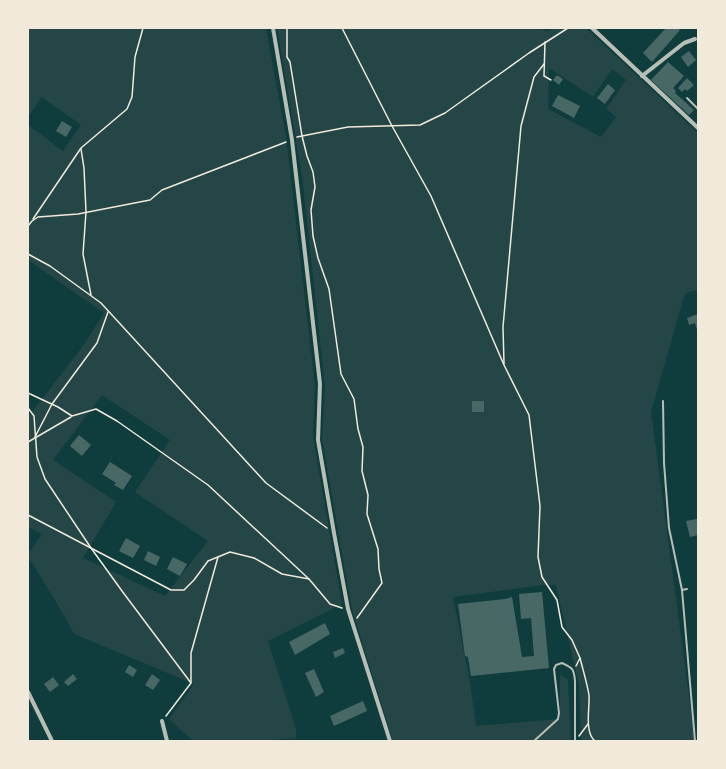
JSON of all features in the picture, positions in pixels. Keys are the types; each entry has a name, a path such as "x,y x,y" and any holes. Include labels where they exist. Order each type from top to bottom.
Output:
{"street":[{"path":"273,28 292,140 320,384 318,440 348,609 390,741"},
{"path":"592,28 698,128"},
{"path":"642,76 684,43 695,39"},
{"path":"28,692 52,741"},
{"path":"162,721 167,741"}],"lane":[{"path":"687,98 698,109"},
{"path":"663,401 664,463 669,528 682,590 696,741"},
{"path":"682,590 687,589"},
{"path":"534,741 558,719 559,714 554,669 556,665 562,662 571,667 574,672 575,741"}],"path":[{"path":"28,226 81,148 127,109 132,97 135,57 143,28"},
{"path":"287,28 287,57 290,62 302,136 313,172 315,187 311,210 313,236 318,258 329,289 341,374 354,399 358,429 363,447 362,471 368,495 367,514 378,549 379,569 382,583 353,623"},
{"path":"342,28 392,126 431,196 504,366 529,415 540,506 538,557 542,577 557,600 562,627 572,640 580,658 588,696 588,724 592,739 595,741"},
{"path":"32,221 38,217 78,214 150,200 162,190 302,136 348,127 420,125 445,113 545,42 568,28"},
{"path":"545,42 544,76 551,80"},
{"path":"504,366 504,327 521,126 534,77 544,64"},
{"path":"81,148 84,168 86,212 83,254 91,296"},
{"path":"28,254 50,266 101,303 266,483 334,533"},
{"path":"35,437 52,404 97,343 108,311"},
{"path":"28,393 52,404 72,416"},
{"path":"28,408 34,416 37,458 45,479 91,548 192,683"},
{"path":"28,442 72,416 96,409 117,421 208,485 309,580 330,604 348,609"},
{"path":"28,515 171,590 184,590 194,580 208,561 230,552 254,558 282,574 309,580"},
{"path":"162,721 192,683 191,653 218,557"},
{"path":"574,672 580,658"},
{"path":"575,741 588,724"}],"shaded area":[{"path":"28,28 266,28 286,137 315,386 313,437 342,604 268,641 296,729 296,738 253,741 193,741 169,719 194,684 74,634 28,556 42,534 28,527 28,417 83,346 104,313 28,260 28,125 63,151 81,125 42,97 28,117","holes":["102,395 170,440 135,492 208,541 165,596 83,558 116,502 53,460"]},
{"path":"277,28 542,28 546,32 553,28 586,28 698,133 698,290 685,293 651,412 695,741 581,741 579,685 556,585 543,585 453,597 470,682 476,726 560,719 560,674 568,680 571,741 393,741 352,610 322,439 325,387 302,176","holes":["549,68 593,97 612,69 626,80 606,109 616,117 601,137 548,109"]}],"building":[{"path":"666,28 678,28 680,30 652,62 643,53"},
{"path":"689,51 696,60 688,67 681,57"},
{"path":"668,62 684,76 673,88 676,91 675,93 694,110 689,115 651,80"},
{"path":"557,75 563,79 559,85 553,80"},
{"path":"687,78 694,85 687,91 685,89 682,92 678,88"},
{"path":"608,84 615,90 605,104 597,98"},
{"path":"558,95 580,106 574,118 552,106"},
{"path":"62,121 72,127 66,137 56,131"},
{"path":"698,314 698,333 695,323 689,325 687,318"},
{"path":"472,401 484,401 484,412 472,412"},
{"path":"79,435 91,445 82,456 70,446"},
{"path":"110,462 132,476 123,490 114,485 116,483 102,474"},
{"path":"697,519 698,535 690,537 686,521"},
{"path":"126,538 140,546 133,558 119,551"},
{"path":"148,551 160,557 156,566 144,560"},
{"path":"173,557 187,564 180,576 167,569"},
{"path":"542,592 549,668 471,676 468,657 465,656 458,604 512,597 522,657 534,656 531,618 521,619 519,594"},
{"path":"325,623 330,634 295,655 289,642"},
{"path":"343,648 345,653 335,658 333,652"},
{"path":"129,665 137,670 133,677 125,672"},
{"path":"314,669 324,692 316,697 305,673"},
{"path":"73,674 77,679 68,686 64,682"},
{"path":"152,674 160,680 153,690 145,685"},
{"path":"53,677 59,685 50,692 44,684"},
{"path":"363,701 367,711 334,726 330,716"}]}
